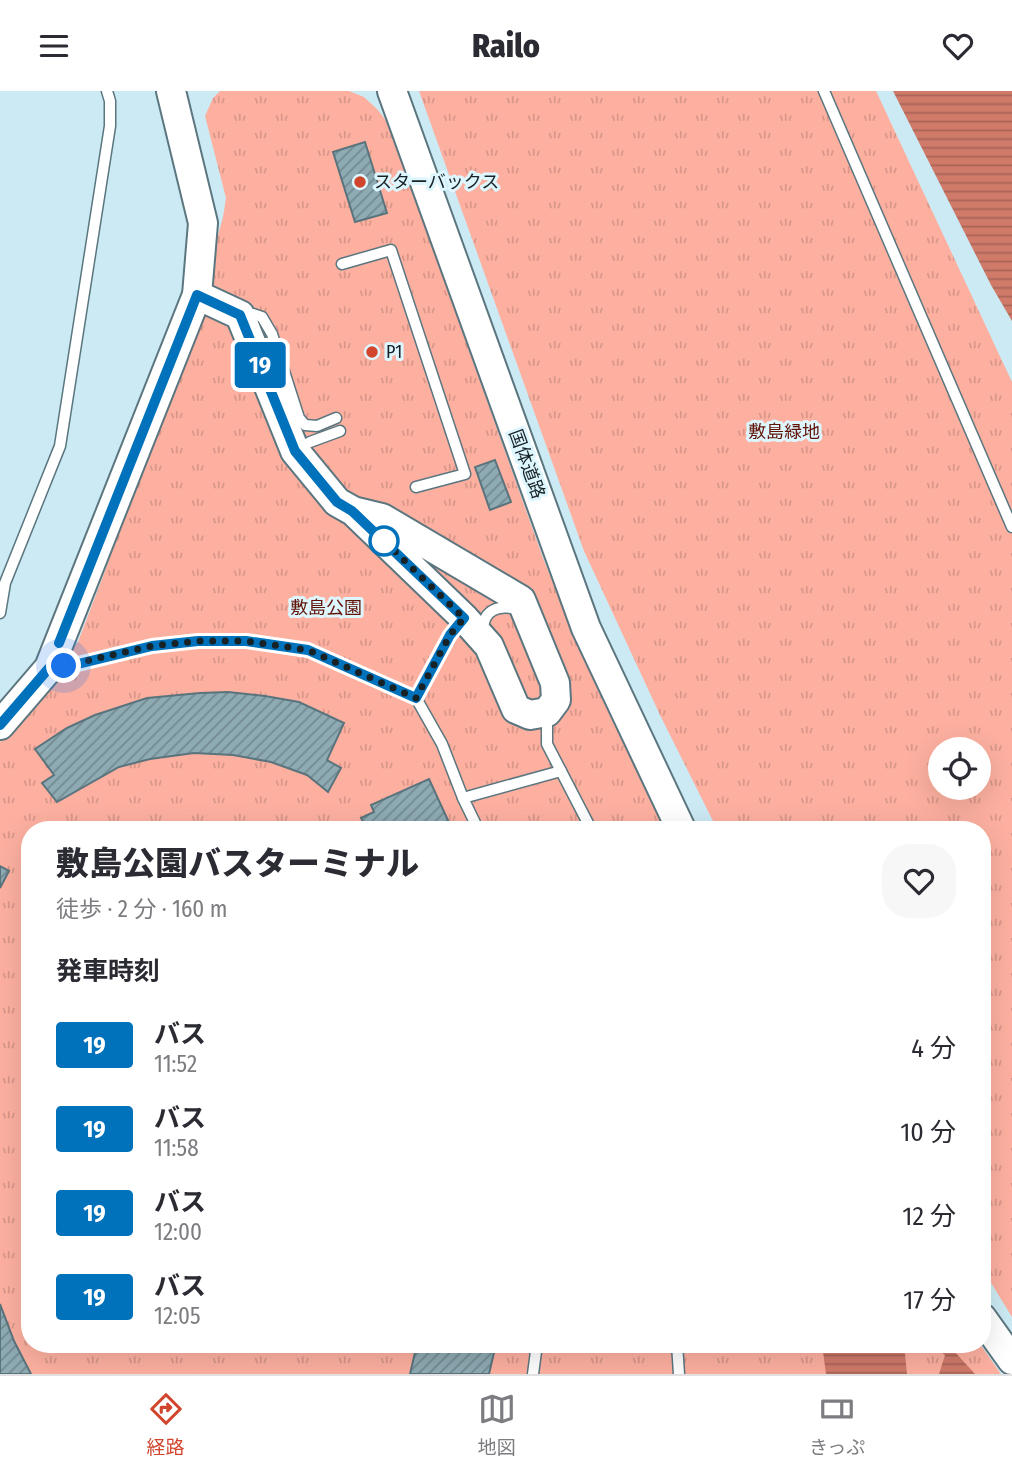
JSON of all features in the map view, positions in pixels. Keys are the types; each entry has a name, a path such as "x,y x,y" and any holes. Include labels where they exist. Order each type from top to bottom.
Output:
{"street":[{"path":"0,725 49,668 197,295 203,223 171,91"},
{"name":"国体道路","path":"392,91 586,628 677,821"},
{"path":"197,295 240,315 295,451 337,502 352,511 464,618 489,646 516,709 530,715 547,712 556,700 555,683 521,600 382,518 352,511"},
{"path":"991,1331 1012,1360"}],"lane":[{"path":"0,613 5,583 60,446 110,126 110,101 107,91"},
{"path":"824,91 1012,527"},
{"path":"342,264 391,250 400,276 465,474 416,487"},
{"path":"240,315 253,314 262,317 272,334 299,418 304,425 317,426 336,418"},
{"path":"295,451 310,442 340,432"},
{"path":"489,646 483,634 484,620 500,606 518,609 521,600"},
{"path":"416,698 450,635 464,618"},
{"path":"49,668 78,664 152,646 198,641 246,641 308,650 416,698 442,744 474,821"},
{"path":"547,712 547,744 588,821"},
{"path":"463,798 561,771"},
{"path":"533,1374 536,1353"},
{"path":"678,1353 679,1374"}],"green space":[{"name":"敷島公園","path":"220,91 349,91 364,97 387,122 543,558 582,654 660,821 21,821 21,1353 986,1353 1001,1374 0,1374 0,742 78,642 192,332 226,198 205,116 213,98"},
{"name":"敷島緑地","path":"419,91 876,91 1012,382 1012,1317 991,1283 991,821 713,821 660,715 584,551"}],"shaded area":[{"path":"893,91 1012,91 1012,321 991,285"},
{"path":"823,1353 905,1353 907,1374 826,1374"},
{"path":"942,1353 956,1353 975,1374 939,1374 945,1355"}],"building":[{"name":"スターバックス","path":"365,142 387,213 355,222 333,152"},
{"path":"495,460 511,502 490,510 475,467"},
{"path":"228,692 299,702 344,723 327,760 341,768 328,792 307,775 271,762 233,755 194,753 150,759 119,767 57,802 42,783 54,775 35,749 67,728 95,715 147,698"},
{"path":"429,779 448,821 363,821 361,818 374,812 371,805"},
{"path":"0,866 9,871 0,888"},
{"path":"0,1304 14,1341 31,1374 0,1374"},
{"path":"415,1353 494,1353 489,1374 410,1374"}],"bus line":[{"name":"19","path":"0,725 49,668 78,664 152,646 198,641 246,641 308,650 416,698 450,635 464,618 352,511 337,502 295,451 240,315 197,295 59,643"}],"place":[{"name":"スターバックス","path":"360,182"},
{"name":"P1","path":"372,352"}],"route":[{"path":"64,666 152,646 198,641 246,641 308,650 416,698 450,635 464,618 384,541"}]}
